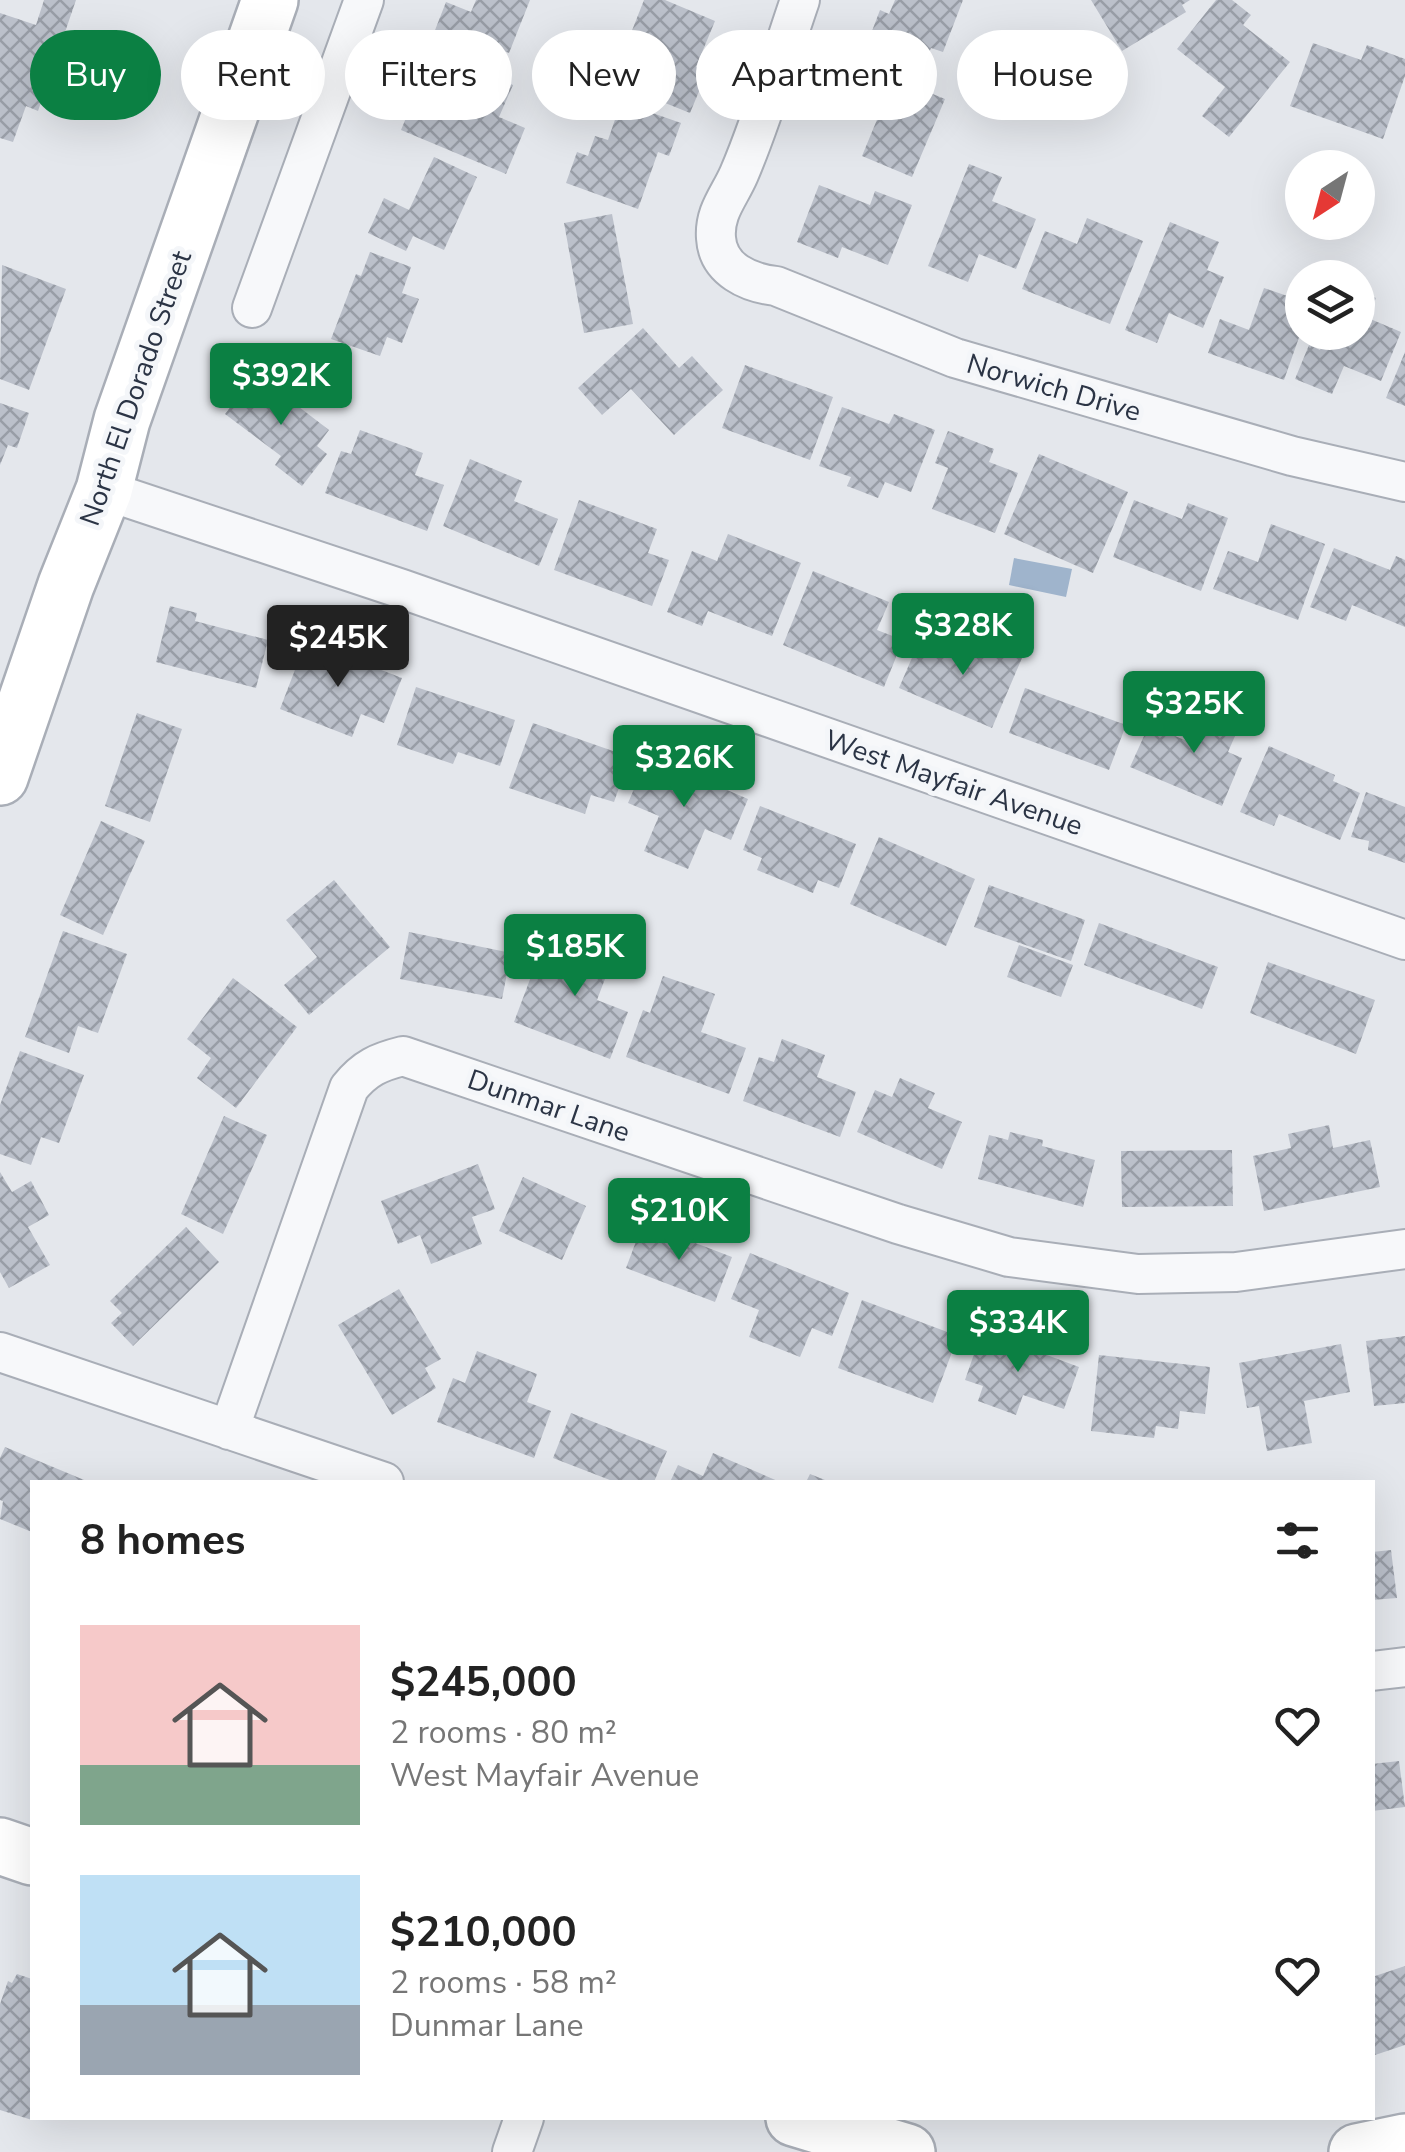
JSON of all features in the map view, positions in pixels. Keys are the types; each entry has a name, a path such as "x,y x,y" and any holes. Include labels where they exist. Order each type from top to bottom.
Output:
{"main road":[{"name":"North El Dorado Street","path":"0,776 66,585 104,490 128,403 270,0"},
{"path":"0,1846 30,1857"},
{"path":"801,2120 907,2152"},
{"path":"1357,2152 1405,2142"}],"street":[{"path":"252,308 364,0"},
{"name":"Norwich Drive","path":"800,0 738,176 716,216 716,238 726,265 752,284 776,286 956,358 1292,456 1405,482"},
{"name":"West Mayfair Avenue","path":"104,490 402,589 1405,940"},
{"name":"Dunmar Lane","path":"229,1430 349,1088 376,1062 403,1056 898,1224 1009,1257 1138,1274 1236,1272 1405,1249"},
{"path":"0,1352 378,1480"},
{"path":"1375,1670 1405,1667"},
{"path":"512,2152 523,2120"}],"water":[{"path":"1014,558 1072,569 1066,597 1009,585"}],"building":[{"path":"44,0 76,0 66,30 30,30 30,108 26,106 13,142 0,138 0,13 36,25"},
{"path":"476,0 530,0 512,45 512,30 435,30 446,2 471,12"},
{"path":"644,0 665,0 715,21 711,30 696,30 696,99 690,113 676,107 676,30 632,30"},
{"path":"895,0 963,0 943,52 937,50 937,30 872,30 880,10 889,14"},
{"path":"1091,0 1190,0 1182,5 1186,12 1128,47 1128,30 1109,30"},
{"path":"1216,0 1232,0 1251,15 1243,25 1290,62 1229,137 1202,116 1225,87 1177,49"},
{"path":"1313,43 1361,60 1367,45 1405,59 1405,76 1383,139 1290,106"},
{"path":"937,96 945,99 937,118"},
{"path":"405,120 506,120 525,128 506,174 401,130"},
{"path":"615,120 681,123 669,156 658,152 638,209 566,183 577,152 588,156 595,136 608,140"},
{"path":"877,120 936,120 912,177 862,156"},
{"path":"434,157 477,177 444,250 413,236 406,251 368,233 384,198 409,210"},
{"path":"969,164 1002,177 992,201 1036,219 1016,269 979,254 968,282 928,266"},
{"path":"819,185 870,205 875,191 912,205 888,265 842,247 838,258 797,242"},
{"path":"612,214 633,324 584,333 564,223"},
{"path":"1087,218 1143,241 1110,324 1022,289 1045,231 1077,244"},
{"path":"1170,222 1219,242 1207,270 1224,277 1203,328 1169,313 1157,343 1125,330"},
{"path":"370,252 411,267 402,293 419,299 402,343 387,337 380,356 331,339 356,274 361,276"},
{"path":"2,265 66,289 29,390 0,379"},
{"path":"1264,288 1285,295 1285,350 1295,350 1284,380 1208,353 1220,319 1249,330"},
{"path":"1375,321 1401,332 1381,381 1344,366 1332,394 1295,379 1307,350 1375,350"},
{"path":"643,328 679,368 692,356 723,390 674,435 631,389 602,415 578,388"},
{"path":"1405,352 1405,406 1386,398"},
{"path":"745,365 833,397 810,460 722,428"},
{"path":"256,374 329,430 317,446 327,454 302,486 275,465 281,456 225,414"},
{"path":"0,403 29,413 17,448 8,445 0,465"},
{"path":"842,407 889,424 894,414 935,430 911,492 885,482 878,498 847,486 851,477 819,466"},
{"path":"360,430 423,453 415,475 444,485 427,531 325,493 341,451 351,454"},
{"path":"948,431 994,449 989,462 1018,473 995,533 932,509 948,468 935,463"},
{"path":"1039,454 1128,492 1093,573 1004,534"},
{"path":"470,459 522,481 514,501 558,519 539,566 443,526"},
{"path":"579,500 657,529 648,553 669,560 652,606 554,570"},
{"path":"1134,500 1182,519 1188,503 1228,518 1201,591 1113,557"},
{"path":"1271,524 1325,544 1298,620 1213,589 1228,551 1258,562"},
{"path":"728,534 801,563 772,636 708,611 702,626 667,612 692,551 717,561"},
{"path":"1334,548 1390,570 1396,556 1405,560 1405,627 1352,605 1346,621 1310,607"},
{"path":"813,571 889,602 877,630 903,640 884,687 783,645"},
{"path":"170,606 197,613 195,621 268,640 256,688 156,662"},
{"path":"969,635 1022,658 992,728 899,688 920,639 960,656"},
{"path":"306,641 402,678 384,723 361,714 352,737 280,709"},
{"path":"416,687 515,720 500,766 458,752 453,764 397,745"},
{"path":"1025,688 1126,725 1109,770 1009,733"},
{"path":"1203,703 1242,720 1228,752 1242,758 1222,806 1130,767 1149,725 1187,741"},
{"path":"137,713 182,729 150,822 105,806"},
{"path":"533,723 630,757 614,802 591,795 585,814 509,788"},
{"path":"1269,746 1335,775 1333,781 1360,793 1340,840 1279,814 1274,826 1240,812"},
{"path":"648,756 748,799 731,840 705,829 688,869 644,851 659,816 628,803"},
{"path":"1366,792 1405,807 1405,863 1368,850 1369,841 1351,837"},
{"path":"760,806 856,844 839,888 818,880 813,893 757,870 762,858 743,850"},
{"path":"101,821 145,841 103,935 60,915"},
{"path":"879,837 975,879 946,946 850,904"},
{"path":"334,880 390,947 309,1015 284,985 317,957 286,920"},
{"path":"989,885 1085,920 1071,961 974,927"},
{"path":"1099,923 1218,967 1202,1009 1084,965"},
{"path":"574,930 617,947 597,1000 628,1012 610,1059 514,1022 535,966 558,975"},
{"path":"63,931 127,954 98,1033 78,1026 69,1053 25,1037"},
{"path":"409,932 511,953 502,999 400,979"},
{"path":"1019,945 1073,965 1061,997 1007,977"},
{"path":"1268,962 1375,1000 1356,1054 1250,1013"},
{"path":"663,976 715,994 701,1032 746,1048 729,1094 626,1057 643,1010 650,1013"},
{"path":"233,978 297,1027 236,1108 197,1078 211,1058 187,1039"},
{"path":"782,1039 825,1055 817,1077 856,1092 840,1137 743,1101 759,1057 774,1062"},
{"path":"20,1051 84,1075 59,1143 41,1137 31,1165 0,1154 0,1105"},
{"path":"900,1078 935,1093 928,1108 962,1122 942,1169 857,1132 875,1090 892,1097"},
{"path":"224,1116 267,1135 223,1234 181,1214"},
{"path":"1329,1125 1333,1148 1370,1140 1380,1187 1264,1211 1253,1156 1291,1148 1288,1134"},
{"path":"1010,1132 1043,1140 1042,1146 1095,1160 1083,1207 978,1179 989,1135 1008,1140"},
{"path":"1232,1150 1233,1206 1122,1207 1121,1151"},
{"path":"478,1164 495,1209 472,1217 482,1244 431,1264 420,1235 398,1244 381,1201"},
{"path":"0,1172 12,1192 31,1181 49,1215 28,1227 50,1265 9,1288 0,1272"},
{"path":"523,1177 586,1206 562,1260 499,1231"},
{"path":"643,1223 732,1257 715,1302 626,1268"},
{"path":"186,1227 219,1262 133,1346 111,1323 122,1313 110,1301"},
{"path":"750,1253 849,1293 832,1336 812,1328 800,1357 749,1337 759,1310 731,1299"},
{"path":"399,1289 441,1359 425,1368 436,1388 392,1415 338,1325"},
{"path":"862,1300 958,1336 933,1403 838,1368"},
{"path":"982,1331 1079,1367 1064,1409 1023,1395 1016,1415 978,1401 983,1386 965,1380"},
{"path":"1405,1336 1405,1403 1374,1406 1366,1341"},
{"path":"1341,1344 1350,1392 1304,1401 1312,1443 1267,1451 1259,1406 1247,1408 1239,1363"},
{"path":"477,1351 537,1374 527,1402 551,1411 534,1458 437,1422 453,1378 465,1383"},
{"path":"1099,1355 1210,1367 1205,1414 1180,1411 1178,1429 1156,1426 1154,1438 1091,1431"},
{"path":"571,1413 667,1451 655,1480 610,1480 553,1458"},
{"path":"5,1447 84,1480 30,1480 30,1531 0,1519 0,1458"},
{"path":"713,1453 775,1480 671,1480 678,1465 703,1476"},
{"path":"1391,1550 1397,1598 1375,1600 1375,1552"},
{"path":"1399,1761 1405,1807 1375,1811 1375,1764"},
{"path":"1405,1966 1405,2045 1375,2055 1375,1976"},
{"path":"17,1974 30,1978 30,2119 0,2110 0,2004 8,1981 12,1983"}]}
